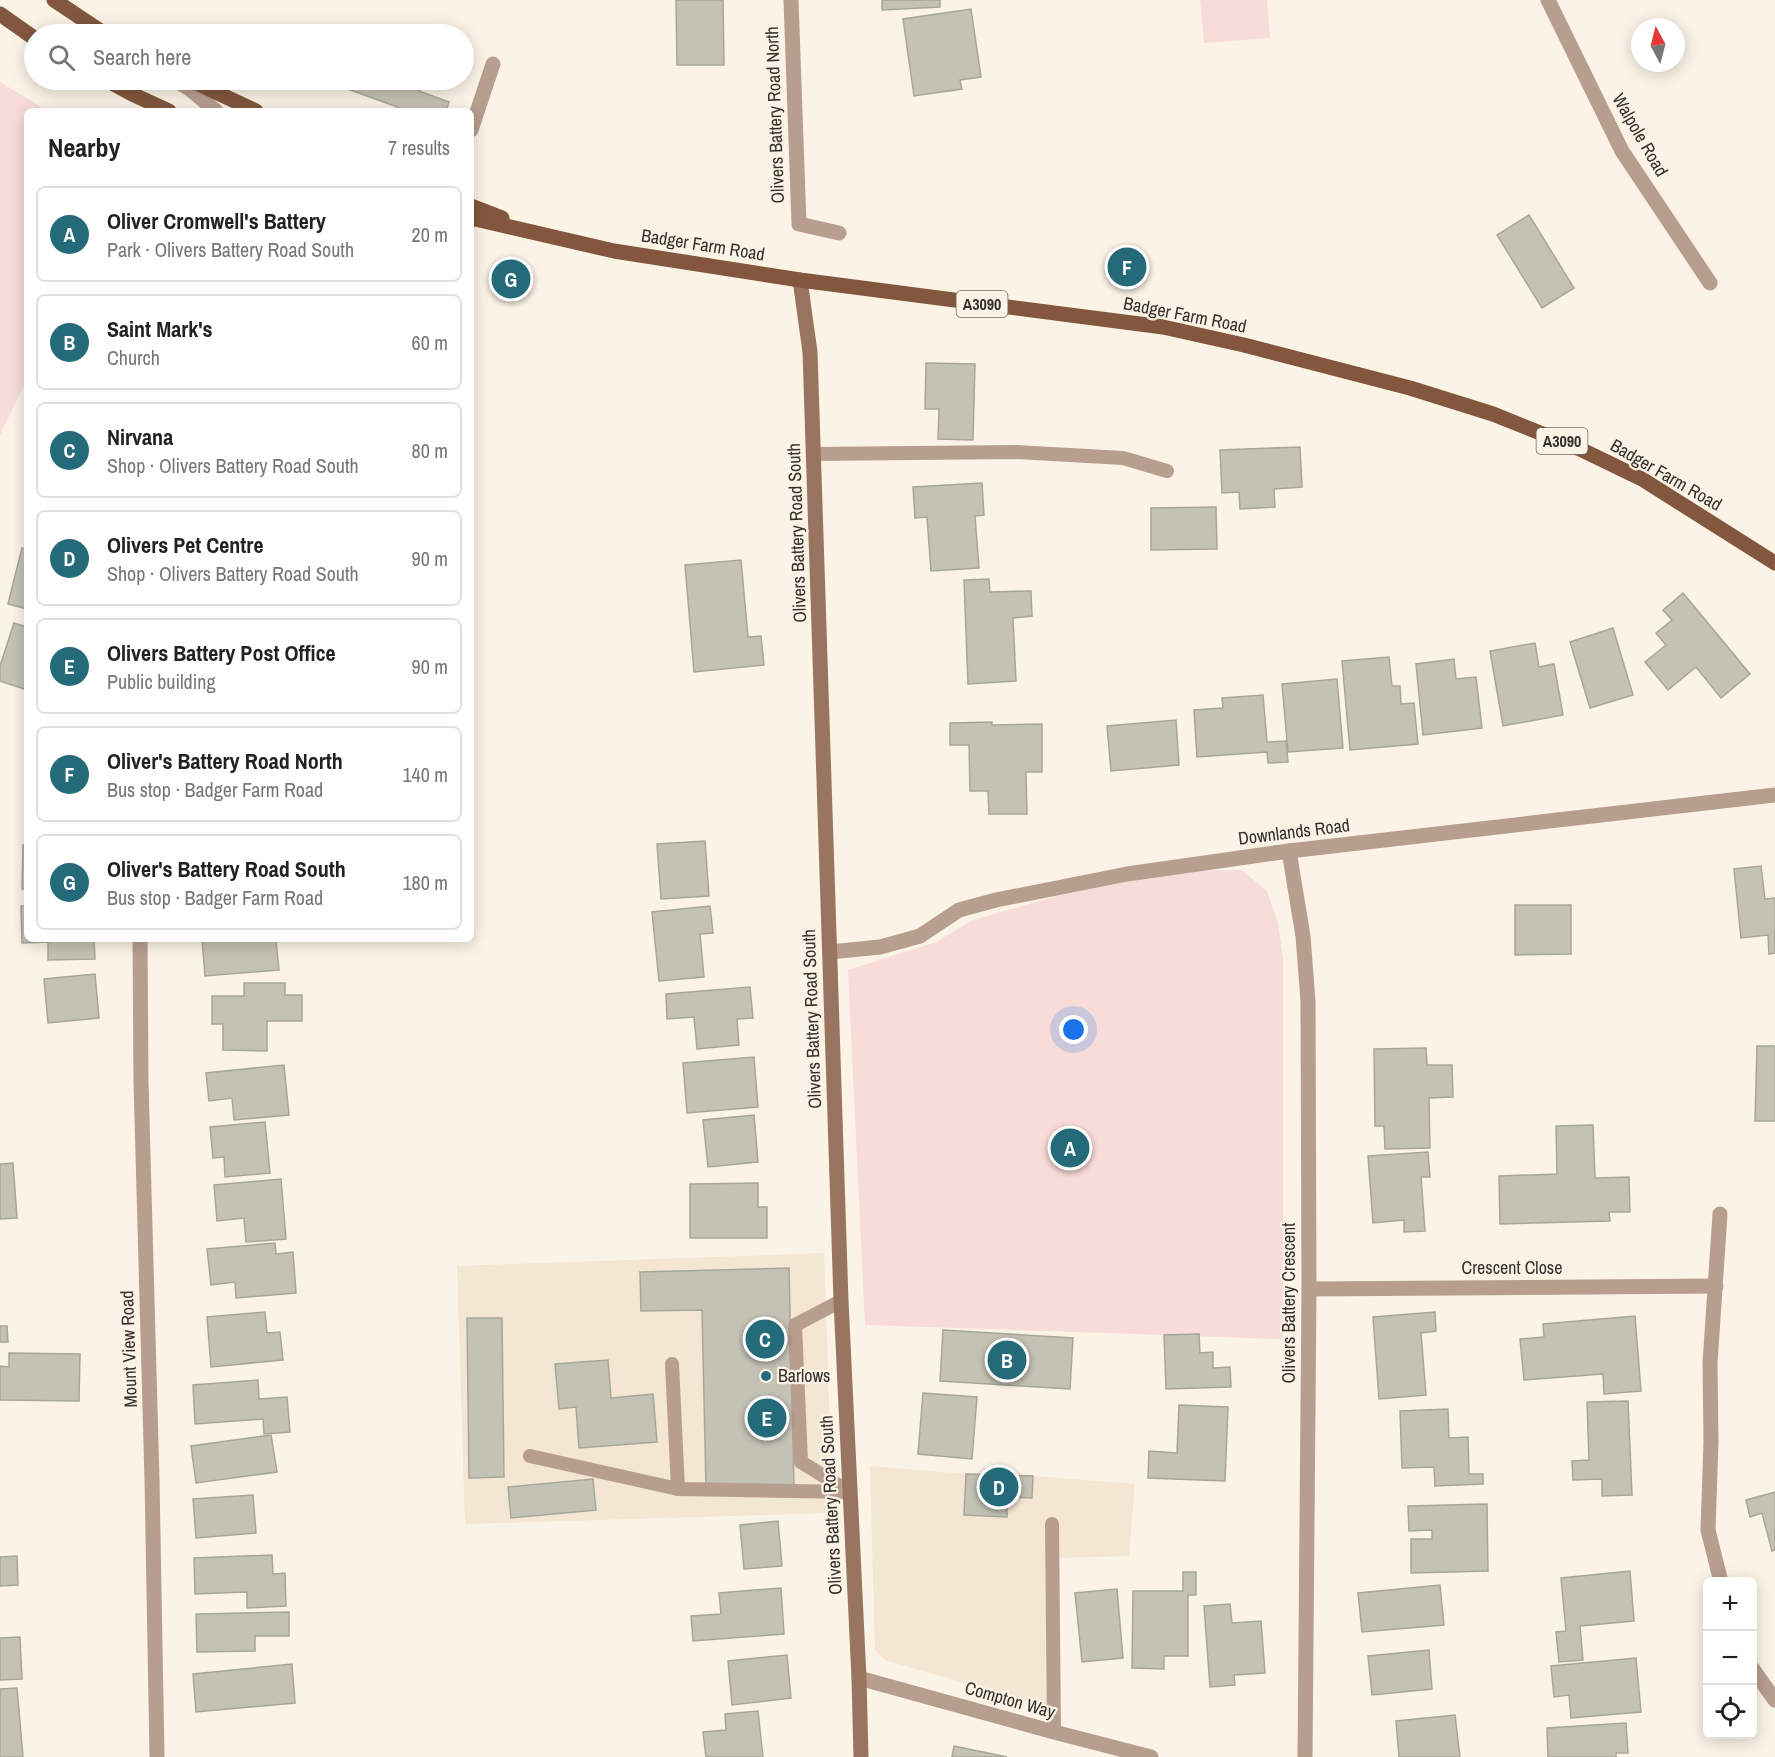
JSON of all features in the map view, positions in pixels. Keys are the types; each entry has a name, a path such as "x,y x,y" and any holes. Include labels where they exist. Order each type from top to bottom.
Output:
{"main road":[{"path":"54,0 90,24"},
{"path":"0,15 24,31"},
{"path":"125,90 162,108"},
{"path":"211,90 250,108"},
{"name":"Badger Farm Road","path":"474,207 547,236"},
{"name":"Badger Farm Road","path":"474,219 614,251 800,280 1163,327 1244,345 1410,388 1493,414 1580,449 1642,479 1775,563"}],"street":[{"name":"Olivers Battery Road North","path":"791,0 799,224 839,233"},
{"name":"Walpole Road","path":"1548,0 1622,151 1710,283"},
{"path":"474,121 493,64"},
{"path":"191,90 212,108"},
{"name":"Olivers Battery Road South","path":"800,280 810,352 841,1301 861,1757"},
{"name":"Downlands Road","path":"830,952 880,947 920,936 959,910 996,900 1127,874 1289,851 1775,795"},
{"name":"Olivers Battery Crescent","path":"1289,851 1303,936 1308,1001 1309,1289 1305,1757"},
{"name":"Mount View Road","path":"140,942 141,1082 158,1757"},
{"path":"1720,1214 1710,1364 1711,1442 1708,1530 1720,1577"},
{"name":"Crescent Close","path":"1309,1289 1716,1286"},
{"path":"1757,1675 1775,1700"},
{"name":"Compton Way","path":"859,1678 1151,1757"}],"lane":[{"path":"813,454 1015,452 1123,458 1167,471"},
{"path":"841,1301 795,1325 801,1462 850,1492"},
{"path":"672,1364 678,1489"},
{"path":"530,1456 678,1489 850,1492"},
{"path":"1052,1524 1054,1732"}],"shaded area":[{"path":"1200,0 1267,0 1270,38 1204,43"},
{"path":"0,82 43,108 24,108 24,385 0,435"},
{"path":"1178,870 1242,870 1267,891 1278,923 1283,959 1283,1339 865,1325 848,970 936,942 973,920 1061,895"},
{"path":"824,1253 833,1513 465,1524 457,1266"},
{"path":"870,1466 1135,1484 1129,1556 1054,1558 1053,1709 885,1660 875,1650"}],"building":[{"path":"676,0 723,0 724,65 677,65"},
{"path":"882,0 940,0 940,7 882,10"},
{"path":"971,9 981,77 960,80 962,89 914,96 903,19"},
{"path":"351,90 419,90 449,102 447,108 400,108"},
{"path":"1529,215 1574,288 1542,308 1497,235"},
{"path":"926,363 975,364 973,440 938,439 939,409 925,409"},
{"path":"1300,447 1302,487 1274,489 1275,507 1240,509 1239,492 1222,493 1220,450"},
{"path":"982,483 984,515 975,516 979,568 931,571 927,517 915,518 913,487"},
{"path":"1216,507 1217,549 1151,550 1151,508"},
{"path":"22,548 24,548 24,608 8,604"},
{"path":"741,560 748,637 761,636 764,665 694,672 685,565"},
{"path":"989,579 990,592 1031,591 1032,616 1013,618 1016,681 968,684 964,580"},
{"path":"1683,593 1750,674 1721,698 1696,667 1668,690 1645,662 1666,645 1656,633 1672,620 1663,610"},
{"path":"14,623 24,626 24,689 0,681 0,666"},
{"path":"1613,628 1633,695 1590,708 1570,642"},
{"path":"1535,643 1539,667 1554,664 1563,715 1503,726 1490,651"},
{"path":"1389,657 1392,686 1400,686 1401,704 1414,703 1418,744 1350,750 1342,661"},
{"path":"1454,659 1456,679 1476,677 1482,728 1423,735 1416,664"},
{"path":"1337,679 1343,748 1288,752 1282,684"},
{"path":"1263,695 1267,742 1286,741 1288,762 1268,763 1267,752 1197,757 1194,710 1223,708 1222,698"},
{"path":"1176,720 1179,765 1111,771 1107,726"},
{"path":"992,722 992,725 1042,724 1042,772 1026,772 1027,814 989,814 988,791 970,791 969,745 950,745 950,723"},
{"path":"705,841 709,896 661,899 657,844"},
{"path":"23,845 24,845 24,889 22,889"},
{"path":"1761,866 1765,899 1775,898 1775,953 1769,954 1768,935 1741,938 1734,869"},
{"path":"1515,905 1571,905 1571,954 1515,955"},
{"path":"21,906 24,906 24,942 48,942 22,943"},
{"path":"710,906 713,933 700,934 704,977 659,981 652,912"},
{"path":"48,942 94,942 95,959 48,960"},
{"path":"202,942 276,942 279,970 205,976"},
{"path":"95,974 99,1018 48,1023 44,979"},
{"path":"244,983 285,983 285,995 302,995 302,1021 267,1021 267,1051 223,1050 223,1024 212,1024 212,996 244,996"},
{"path":"750,987 753,1018 737,1019 739,1045 697,1049 694,1017 667,1019 666,994"},
{"path":"1757,1046 1775,1046 1775,1121 1755,1121"},
{"path":"1426,1048 1427,1065 1452,1065 1453,1097 1429,1098 1430,1148 1385,1149 1384,1126 1375,1126 1374,1049"},
{"path":"754,1057 758,1107 687,1113 683,1063"},
{"path":"284,1065 289,1115 234,1120 232,1098 209,1101 206,1073"},
{"path":"754,1115 758,1162 708,1167 703,1120"},
{"path":"265,1122 270,1173 225,1177 224,1157 213,1158 210,1127"},
{"path":"1593,1125 1595,1178 1629,1177 1630,1212 1609,1212 1610,1221 1500,1224 1499,1176 1557,1174 1556,1126"},
{"path":"1428,1152 1430,1177 1421,1177 1425,1231 1404,1232 1404,1220 1373,1223 1368,1156"},
{"path":"13,1163 17,1218 0,1219 0,1164"},
{"path":"281,1179 286,1239 246,1242 244,1218 217,1221 214,1185"},
{"path":"758,1183 758,1207 767,1207 767,1238 690,1238 690,1184"},
{"path":"275,1243 276,1254 293,1252 296,1293 236,1298 235,1282 211,1285 207,1249"},
{"path":"789,1268 794,1486 706,1488 702,1310 641,1311 640,1272"},
{"path":"265,1312 267,1333 280,1332 283,1360 211,1367 207,1317"},
{"path":"1435,1312 1436,1331 1421,1333 1426,1395 1379,1399 1373,1317"},
{"path":"1635,1316 1641,1391 1604,1394 1603,1374 1524,1380 1520,1339 1544,1337 1543,1324"},
{"path":"467,1318 502,1318 504,1477 469,1478"},
{"path":"0,1326 7,1326 8,1342 0,1342"},
{"path":"943,1330 1073,1338 1070,1389 940,1381"},
{"path":"1199,1334 1200,1353 1213,1352 1213,1368 1230,1367 1231,1387 1166,1389 1164,1335"},
{"path":"9,1353 80,1354 79,1401 0,1400 0,1366 9,1367"},
{"path":"608,1360 611,1398 653,1394 657,1442 579,1448 576,1407 559,1409 555,1364"},
{"path":"258,1380 259,1399 287,1397 290,1432 264,1434 263,1419 195,1424 193,1385"},
{"path":"923,1393 977,1397 972,1459 918,1454"},
{"path":"1628,1401 1632,1495 1602,1496 1602,1479 1573,1480 1572,1461 1589,1460 1587,1402"},
{"path":"1179,1405 1228,1407 1225,1481 1148,1478 1149,1451 1177,1453"},
{"path":"1448,1409 1449,1438 1468,1437 1469,1474 1483,1474 1483,1484 1435,1486 1434,1467 1402,1468 1400,1411"},
{"path":"271,1435 277,1472 196,1483 191,1446"},
{"path":"966,1474 1033,1476 1032,1498 1007,1497 1007,1517 964,1515"},
{"path":"593,1479 596,1510 511,1518 508,1487"},
{"path":"1775,1492 1775,1550 1772,1551 1762,1513 1750,1517 1746,1500"},
{"path":"253,1495 256,1533 196,1538 193,1499"},
{"path":"1487,1504 1488,1571 1411,1573 1411,1539 1432,1539 1432,1530 1409,1531 1408,1506"},
{"path":"778,1521 782,1566 744,1569 740,1525"},
{"path":"272,1555 273,1574 285,1573 286,1606 247,1608 247,1592 195,1594 194,1558"},
{"path":"17,1556 18,1585 0,1586 0,1557"},
{"path":"1630,1571 1634,1621 1580,1626 1583,1660 1559,1662 1556,1632 1566,1631 1561,1578"},
{"path":"1183,1572 1196,1572 1196,1595 1188,1595 1188,1656 1164,1656 1164,1669 1132,1668 1133,1591 1183,1591"},
{"path":"1440,1585 1444,1625 1362,1632 1358,1593"},
{"path":"781,1588 784,1634 693,1641 691,1616 721,1614 719,1593"},
{"path":"1117,1589 1123,1658 1082,1662 1075,1593"},
{"path":"1230,1604 1232,1623 1261,1621 1265,1673 1234,1675 1235,1685 1210,1687 1204,1606"},
{"path":"289,1612 289,1636 255,1636 255,1651 197,1652 196,1614"},
{"path":"20,1637 22,1679 0,1680 0,1638"},
{"path":"1429,1650 1432,1689 1372,1695 1368,1656"},
{"path":"787,1655 791,1698 732,1705 728,1661"},
{"path":"1636,1658 1641,1712 1571,1718 1569,1695 1554,1697 1551,1666"},
{"path":"292,1664 295,1703 196,1712 193,1674"},
{"path":"17,1688 23,1757 0,1757 0,1689"},
{"path":"758,1711 763,1757 706,1757 703,1732 726,1730 725,1714"},
{"path":"1455,1715 1460,1757 1399,1757 1396,1721"},
{"path":"1626,1723 1628,1753 1616,1753 1616,1757 1548,1757 1547,1728"},
{"path":"954,1746 1007,1757 952,1757"}],"place":[{"name":"Oliver's Battery Road North","path":"1127,267"},
{"name":"Oliver's Battery Road South","path":"511,279"},
{"name":"Oliver Cromwell's Battery","path":"1070,1148"},
{"name":"Nirvana","path":"765,1339"},
{"name":"Saint Mark's","path":"1007,1360"},
{"name":"Barlows","path":"766,1376"},
{"name":"Olivers Battery Post Office","path":"767,1418"},
{"name":"Olivers Pet Centre","path":"999,1487"}]}
